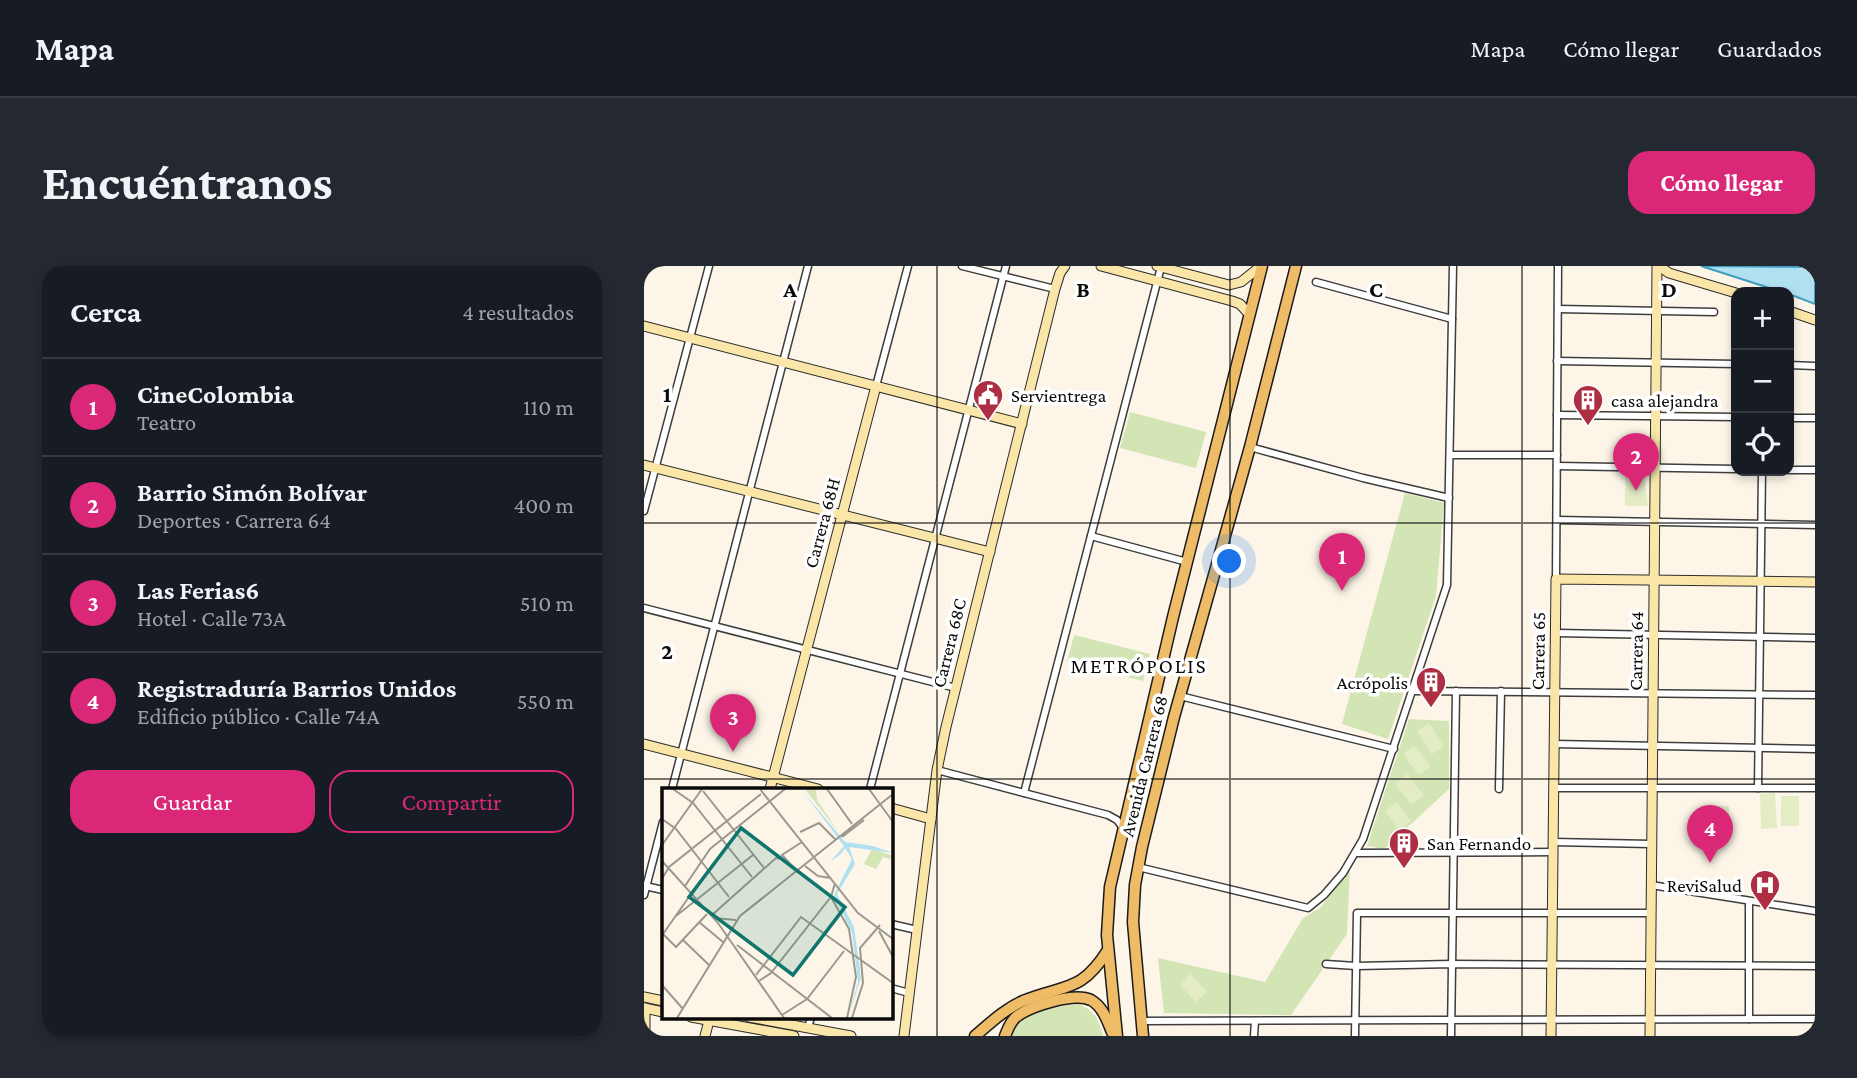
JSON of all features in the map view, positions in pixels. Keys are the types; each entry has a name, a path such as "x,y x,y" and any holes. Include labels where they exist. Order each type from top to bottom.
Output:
{"main road":[{"name":"Avenida Carrera 68","path":"1115,1036 1108,950 1108,898 1187,562 1262,266"},
{"name":"Avenida Carrera 68","path":"1143,1036 1133,932 1138,867 1180,696 1250,447 1296,266"},
{"path":"975,1036 1016,1005 1072,987 1082,981 1100,963 1108,950"},
{"path":"1005,1036 1013,1020 1022,1013 1052,1002 1079,997 1100,1007 1115,1036"}],"street":[{"path":"644,511 709,266"},
{"path":"672,788 808,266"},
{"name":"Carrera 68H","path":"770,788 908,266"},
{"path":"962,266 1055,289"},
{"path":"870,788 1006,266"},
{"name":"Carrera 68C","path":"904,1036 937,770 1055,289 1065,266"},
{"path":"1102,266 1236,302 1250,314"},
{"path":"1024,793 1159,267 1230,285 1241,282 1262,266"},
{"path":"1138,867 1308,908 1324,895 1357,853 1447,585 1453,266"},
{"name":"Carrera 65","path":"1551,1036 1558,266"},
{"path":"1658,266 1669,273 1731,292"},
{"name":"Carrera 64","path":"1650,1036 1658,266"},
{"path":"1316,282 1452,319"},
{"path":"1558,309 1714,312"},
{"path":"1794,313 1815,320"},
{"path":"644,326 1022,424"},
{"path":"1557,361 1731,364"},
{"path":"1794,365 1815,366"},
{"path":"1557,415 1731,417"},
{"path":"1794,418 1815,418"},
{"path":"1250,447 1449,498"},
{"path":"1451,455 1557,455"},
{"path":"644,465 990,552"},
{"path":"1557,466 1731,469"},
{"path":"1794,470 1815,471"},
{"path":"1758,789 1762,476"},
{"path":"1557,520 1815,525"},
{"path":"1091,536 1187,562"},
{"path":"1556,579 1815,583"},
{"path":"644,608 956,688"},
{"path":"1556,634 1815,638"},
{"path":"1413,691 1815,695"},
{"path":"1451,1036 1456,691"},
{"path":"1499,789 1501,691"},
{"path":"1180,696 1394,749"},
{"path":"644,744 814,788"},
{"path":"1554,744 1815,749"},
{"path":"937,770 1108,815 1123,828"},
{"path":"1554,788 1815,788"},
{"path":"892,808 931,819"},
{"path":"644,895 662,826"},
{"path":"1357,853 1454,853 1651,844"},
{"path":"1651,885 1815,911"},
{"path":"1749,901 1749,1019"},
{"path":"1354,1036 1357,913 1651,913"},
{"path":"892,924 917,930"},
{"path":"1326,964 1815,966"},
{"path":"892,988 909,993"},
{"path":"644,998 662,1001"},
{"path":"645,1036 644,1008 662,1012"},
{"path":"705,1036 709,1018 794,1036"},
{"path":"754,1018 851,1036"},
{"path":"808,1028 811,1018"},
{"path":"1141,1021 1815,1019"},
{"path":"1254,1036 1255,1021"}],"green space":[{"path":"1130,412 1206,432 1196,468 1120,448"},
{"path":"1625,476 1645,477 1648,506 1625,506"},
{"path":"1405,493 1444,503 1436,596 1388,739 1342,724"},
{"path":"1074,635 1150,654 1143,681 1067,662"},
{"path":"1409,719 1449,721 1449,789 1384,849 1367,846"},
{"path":"1429,723 1444,746 1432,754 1417,731"},
{"path":"1414,745 1431,766 1419,775 1403,754"},
{"path":"1407,774 1424,795 1412,805 1395,784"},
{"path":"1775,793 1777,828 1761,829 1760,794"},
{"path":"1781,796 1799,796 1799,826 1781,826"},
{"path":"1397,802 1411,821 1399,830 1385,811"},
{"path":"1700,806 1729,806 1729,823 1700,824"},
{"path":"1350,869 1347,934 1291,1015 1164,1013 1158,958 1265,982 1303,918 1320,908"},
{"path":"1191,974 1207,992 1196,1002 1180,985"},
{"path":"1078,1004 1095,1016 1103,1036 1011,1036 1021,1021 1029,1016 1048,1009"}],"water":[{"path":"1701,266 1815,267 1815,304 1794,296 1794,287 1766,287"}],"place":[{"name":"Servientrega","path":"988,422"},
{"name":"casa alejandra","path":"1588,427"},
{"name":"Barrio Simón Bolívar","path":"1636,491"},
{"name":"CineColombia","path":"1342,591"},
{"name":"Acrópolis","path":"1431,709"},
{"name":"Las Ferias6","path":"733,752"},
{"name":"Registraduría Barrios Unidos","path":"1710,863"},
{"name":"San Fernando","path":"1404,870"},
{"name":"ReviSalud","path":"1765,912"}],"district":[{"name":"METRÓPOLIS","path":"1139,666"}]}
